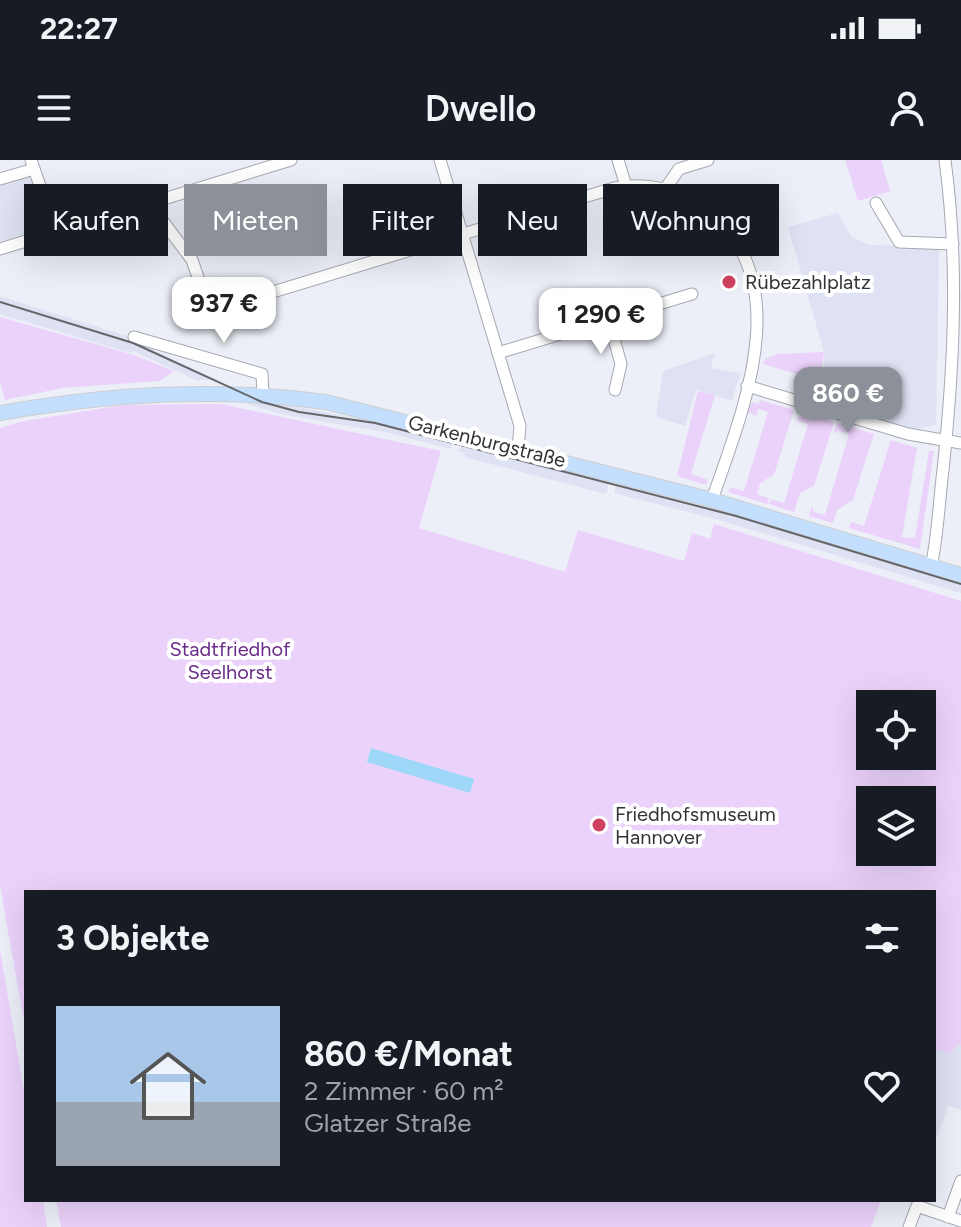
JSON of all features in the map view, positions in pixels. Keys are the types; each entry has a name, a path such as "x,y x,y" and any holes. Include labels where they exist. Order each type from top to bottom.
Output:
{"main road":[{"name":"Garkenburgstraße","path":"0,413 155,393 263,395 326,402 712,500 961,575"}],"street":[{"path":"168,198 291,160"},
{"path":"440,160 447,184"},
{"path":"618,160 625,184"},
{"path":"668,184 679,169 708,160"},
{"path":"931,567 946,442 953,335 955,237 945,160"},
{"path":"0,179 32,165 39,184"},
{"path":"518,449 520,426 462,234 603,193"},
{"path":"876,203 899,242 955,237"},
{"path":"168,228 192,260 210,307 217,309 390,256"},
{"path":"0,249 24,242"},
{"path":"712,500 747,386 759,320 744,256"},
{"path":"498,353 692,294"},
{"path":"609,321 621,364 615,390"},
{"path":"134,337 262,374 263,395"},
{"path":"747,386 897,432 961,443"},
{"path":"948,1217 961,1181"},
{"path":"909,1227 917,1206 961,1221"}],"shaded area":[{"path":"34,169 39,184 24,184 24,242 0,250 0,179"},
{"path":"838,213 852,237 869,245 939,247 936,425 914,429 842,407 839,394 824,367 824,352 788,227"},
{"path":"0,296 136,339 136,342 218,380 196,380 133,351 131,353 0,314"},
{"path":"715,353 711,368 740,373 732,401 696,389 685,426 656,417 663,371"},
{"path":"239,401 266,401 372,421 453,442 451,449 389,433 280,414"},
{"path":"467,441 610,479 606,494 464,457 465,453 459,452 461,444 466,445"},
{"path":"616,484 769,524 961,582 961,593 719,520 614,493"},
{"path":"956,1043 961,1045 961,1110 948,1106 936,1139 936,1050 952,1054"}],"green space":[{"path":"845,160 881,160 890,191 858,201"},
{"path":"0,317 134,355 174,371 160,381 62,388 5,400 0,382"},
{"path":"824,352 820,381 763,364 765,359 778,354"},
{"path":"698,391 715,395 691,474 708,480 706,485 677,476"},
{"path":"760,400 794,410 774,475 760,483 757,494 769,498 767,504 728,492 730,487 744,491 768,412 758,409 756,416 748,412 752,402 759,404"},
{"name":"Stadtfriedhof Seelhorst","path":"221,404 441,451 419,528 565,572 578,530 684,561 692,533 710,539 714,524 961,601 961,1045 956,1044 952,1054 936,1050 936,890 24,890 24,1021 0,886 0,428 24,421 123,405"},
{"path":"808,414 834,422 814,486 800,493 794,512 769,504 771,499 784,503 808,424 798,421 799,416 806,418"},
{"path":"837,423 874,434 853,500 837,510 833,523 809,516 812,506 814,512 825,515 849,434 838,430 833,435"},
{"path":"891,440 917,448 902,537 915,538 929,451 934,451 920,549 849,528 851,522 864,526"},
{"path":"0,950 24,1091 24,1202 43,1202 47,1227 0,1227"},
{"path":"56,1202 880,1202 871,1227 61,1227"}],"water":[{"path":"371,748 474,779 470,793 367,762"}],"tram line":[{"path":"0,302 133,343 262,402 299,412 375,423 736,516 961,584"}],"place":[{"name":"Rübezahlplatz","path":"729,282"},
{"name":"Friedhofsmuseum Hannover","path":"599,825"}]}
